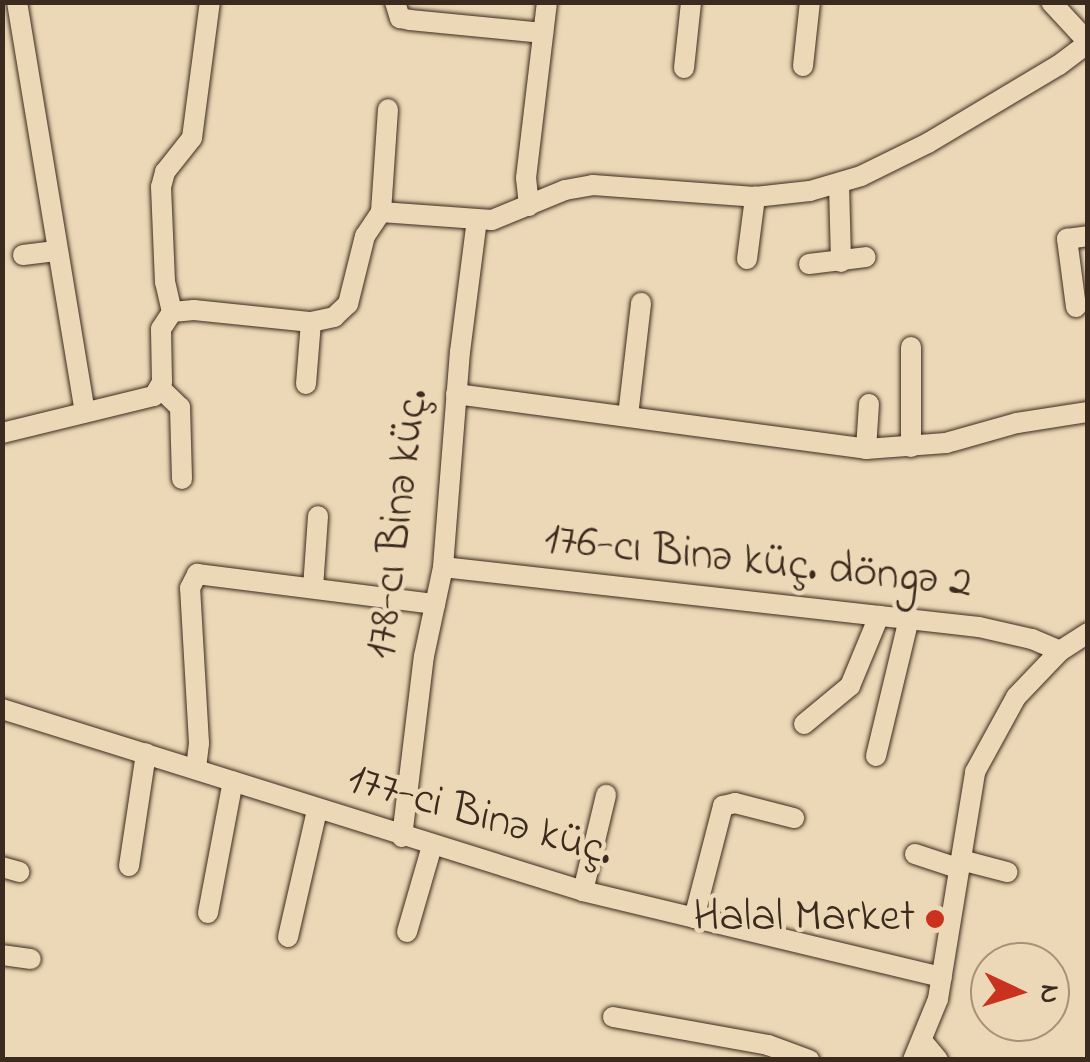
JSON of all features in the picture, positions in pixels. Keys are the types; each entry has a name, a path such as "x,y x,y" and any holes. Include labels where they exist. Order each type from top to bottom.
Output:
{"street":[{"path":"17,2 85,412"},
{"path":"172,312 166,296 161,186 165,172 192,138 210,2"},
{"path":"395,2 400,18 543,33"},
{"path":"529,206 526,178 548,2"},
{"path":"684,68 691,2"},
{"path":"803,66 810,2"},
{"path":"381,212 477,220 499,218 565,190 592,185 755,197 839,184 928,142 1059,66 1088,42 1051,2"},
{"path":"172,312 194,310 312,322 334,317 348,304 366,236 381,212 388,109"},
{"path":"839,184 841,262"},
{"path":"747,259 755,197"},
{"name":"178-cı Binə küç.","path":"402,837 424,656 443,568 456,394 477,220"},
{"path":"1076,307 1067,239 1088,236"},
{"path":"24,255 56,251"},
{"path":"810,264 866,257"},
{"path":"628,416 641,303"},
{"path":"2,433 150,398 160,388 161,329 172,312"},
{"path":"306,384 312,322"},
{"path":"911,347 911,447"},
{"path":"160,388 180,407 182,478"},
{"path":"456,394 866,449 911,447 1088,412"},
{"path":"866,449 869,404"},
{"path":"313,588 318,516"},
{"name":"176-cı Binə küç. döngə 2","path":"443,568 979,627 1032,639 1060,651"},
{"path":"196,768 199,743 192,579 206,572 435,604"},
{"path":"804,724 850,686 878,616"},
{"path":"876,756 909,620"},
{"path":"938,1060 918,1051 942,977 967,802 984,750 1016,698 1060,651 1088,633"},
{"name":"177-ci Binə küç.","path":"2,709 583,891 942,977"},
{"path":"129,866 146,753"},
{"path":"208,913 234,781"},
{"path":"583,891 606,794"},
{"path":"694,918 723,806 735,803 794,818"},
{"path":"288,937 317,810"},
{"path":"407,932 432,846"},
{"path":"916,854 1007,872"},
{"path":"2,955 31,959"},
{"path":"614,1017 768,1046 809,1060"}],"place":[{"name":"Halal Market","path":"935,919"}]}
